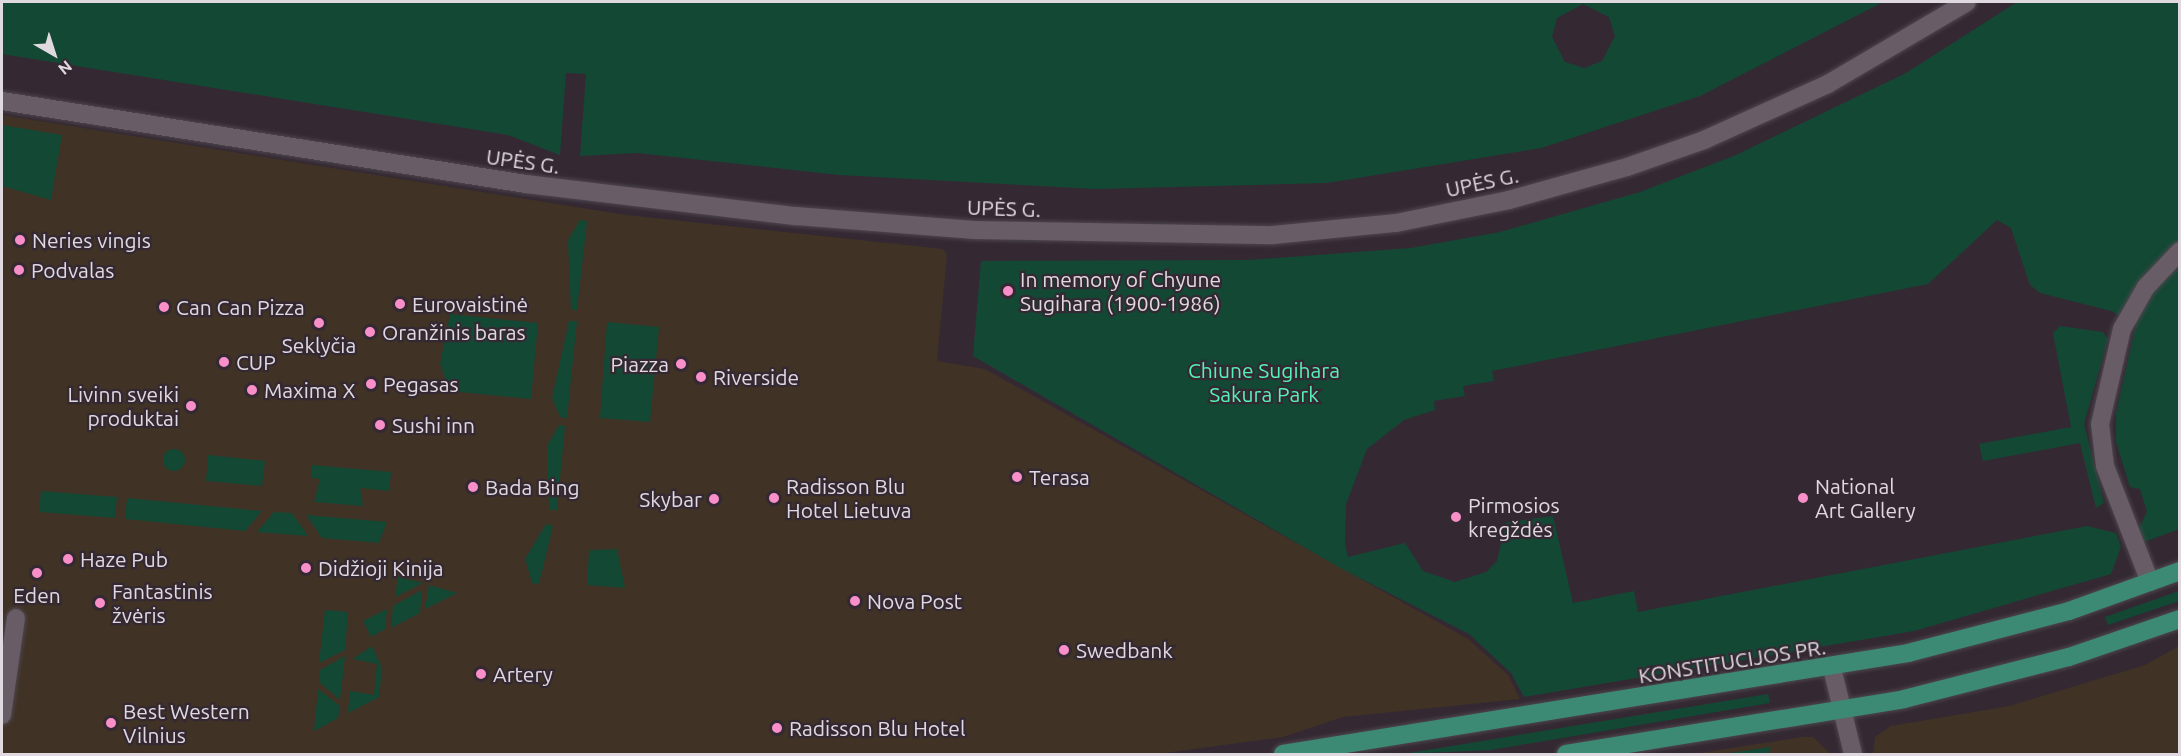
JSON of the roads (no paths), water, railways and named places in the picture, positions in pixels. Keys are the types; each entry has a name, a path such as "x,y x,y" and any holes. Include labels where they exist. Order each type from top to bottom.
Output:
{"main road":[{"name":"KONSTITUCIJOS PR.","path":"1283,754 1832,668 2024,623 2180,571"},
{"path":"1566,754 1842,711 2049,663 2180,619"}],"street":[{"name":"UPĖS G.","path":"2,101 526,184 796,216 974,230 1273,235 1396,223 1509,200 1628,167 1704,140 1828,84 1967,2"},
{"path":"2150,582 2105,466 2100,424 2122,328 2146,286 2180,251"},
{"path":"2,715 16,618"},
{"path":"1832,668 1853,754"}],"place":[{"name":"Neries vingis","path":"20,240"},
{"name":"Podvalas","path":"19,270"},
{"name":"In memory of Chyune Sugihara (1900-1986)","path":"1008,291"},
{"name":"Eurovaistinė","path":"400,304"},
{"name":"Can Can Pizza","path":"164,307"},
{"name":"Seklyčia","path":"319,323"},
{"name":"Oranžinis baras","path":"370,332"},
{"name":"CUP","path":"224,362"},
{"name":"Piazza","path":"681,364"},
{"name":"Riverside","path":"701,377"},
{"name":"Pegasas","path":"371,384"},
{"name":"Maxima X","path":"252,390"},
{"name":"Livinn sveiki produktai","path":"191,406"},
{"name":"Sushi inn","path":"380,425"},
{"name":"Terasa","path":"1017,477"},
{"name":"Bada Bing","path":"473,487"},
{"name":"Radisson Blu Hotel Lietuva","path":"774,498"},
{"name":"National Art Gallery","path":"1803,498"},
{"name":"Skybar","path":"714,499"},
{"name":"Pirmosios kregždės","path":"1456,517"},
{"name":"Haze Pub","path":"68,559"},
{"name":"Didžioji Kinija","path":"306,568"},
{"name":"Eden","path":"37,573"},
{"name":"Nova Post","path":"855,601"},
{"name":"Fantastinis žvėris","path":"100,603"},
{"name":"Swedbank","path":"1064,650"},
{"name":"Artery","path":"481,674"},
{"name":"Best Western Vilnius","path":"111,723"},
{"name":"Radisson Blu Hotel","path":"777,728"}],"park label":[{"name":"Chiune Sugihara Sakura Park","path":"1264,382"}]}
